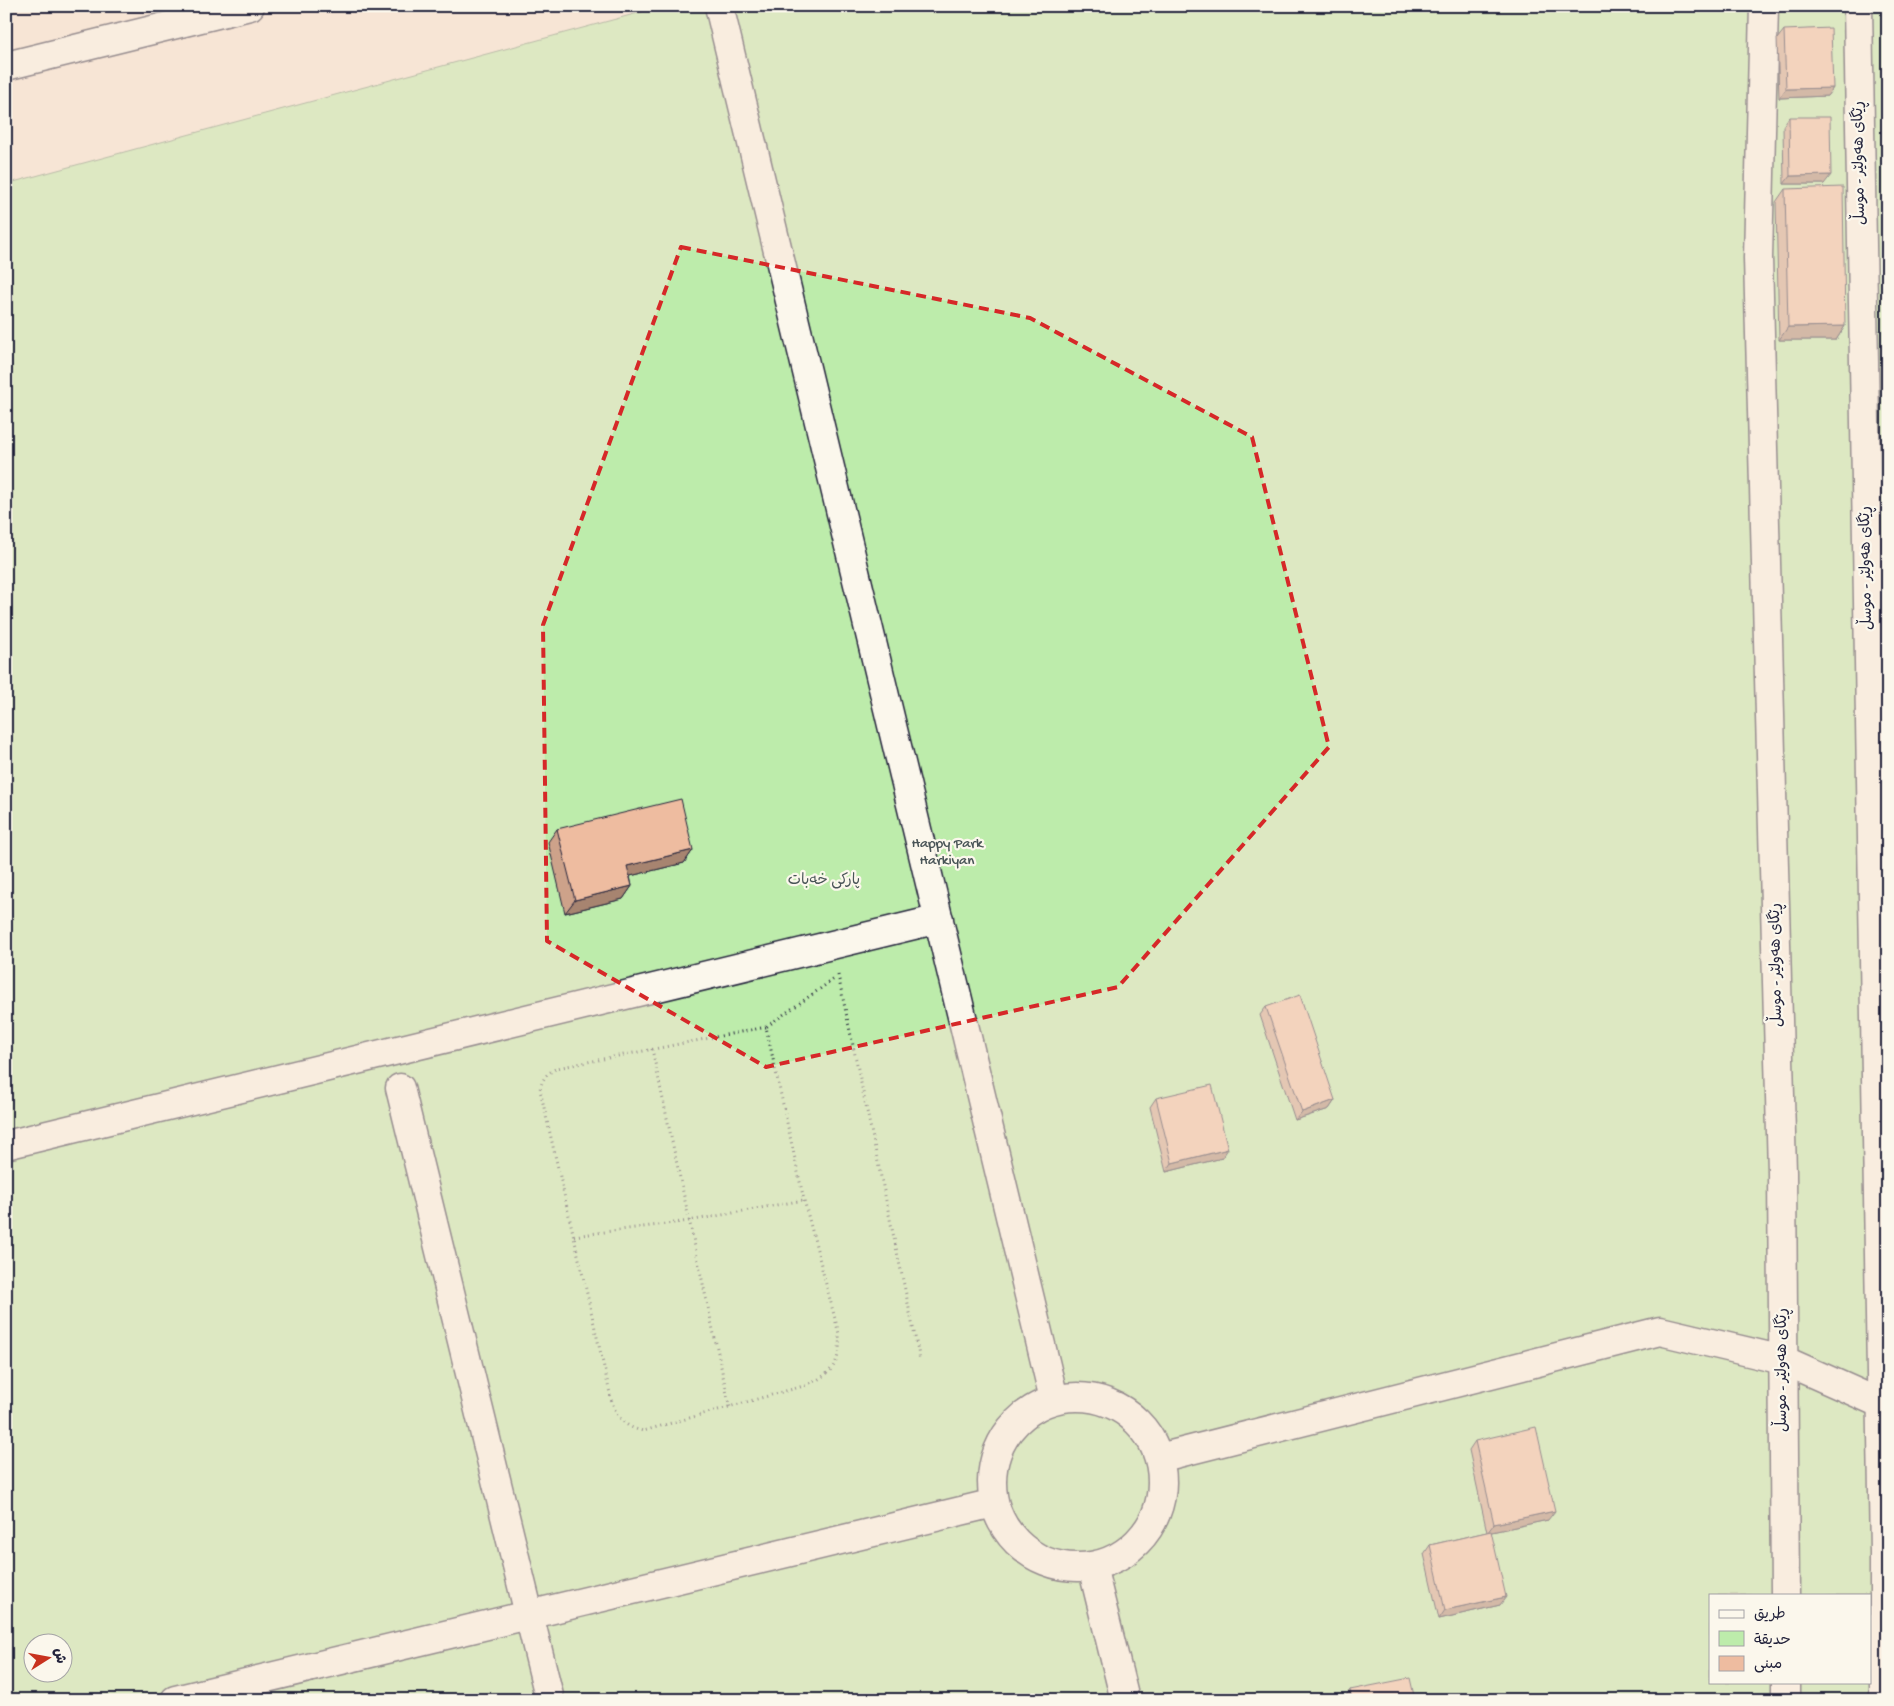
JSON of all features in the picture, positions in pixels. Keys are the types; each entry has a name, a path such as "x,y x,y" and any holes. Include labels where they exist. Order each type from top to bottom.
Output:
{"main road":[{"path":"6,66 250,6"},
{"path":"719,6 1054,1399"},
{"name":"ڕێگای هەولێر - موسڵ","path":"1764,6 1758,258 1782,1172 1785,1594"},
{"name":"ڕێگای هەولێر - موسڵ","path":"1858,6 1883,1287 1884,1700"},
{"path":"6,1146 939,919"},
{"path":"400,1088 550,1700"},
{"path":"1159,1458 1660,1331 1783,1360 1882,1404"},
{"path":"1088,1396 1119,1407 1144,1429 1159,1458 1161,1494 1149,1527 1125,1553 1092,1566 1060,1566 1030,1554 1007,1532 994,1503 992,1470 1003,1438 1025,1414 1054,1399 1088,1396"},
{"path":"175,1700 994,1503"},
{"path":"1092,1566 1125,1700"},
{"path":"1786,1684 1786,1700"}],"path":[{"path":"832,945 920,1360"},
{"path":"766,1027 804,1200 839,1334 840,1348 836,1364 824,1377 807,1385 730,1408 643,1430 625,1424 616,1415 540,1090 542,1081 548,1073 557,1068 766,1027 839,976"},
{"path":"652,1049 730,1408"},
{"path":"574,1236 689,1222 804,1200"}],"highlighted area":[{"path":"681,247 1030,318 1252,437 1329,747 1118,987 766,1067 547,941 543,625"}],"green space":[{"name":"پارکی خەبات","path":"664,6 1888,6 1888,1700 6,1700 6,184"}],"building":[{"path":"1831,28 1833,88 1786,89 1784,30"},
{"path":"1789,117 1830,117 1831,175 1790,176"},
{"path":"1843,187 1845,326 1788,327 1785,189"},
{"path":"681,799 693,850 627,866 632,886 575,900 557,829"},
{"path":"1300,995 1335,1100 1302,1112 1266,1007"},
{"path":"1212,1085 1228,1149 1172,1163 1156,1098"},
{"path":"1536,1427 1555,1511 1494,1524 1475,1441"},
{"path":"1491,1531 1506,1597 1445,1610 1430,1545"},
{"path":"1410,1678 1415,1700 1352,1700 1350,1690"},
{"path":"1331,1695 1332,1700 1309,1700"},
{"path":"1459,1697 1460,1700 1444,1700"}],"park label":[{"name":"Happy Park Harkiyan","path":"947,852"}]}
